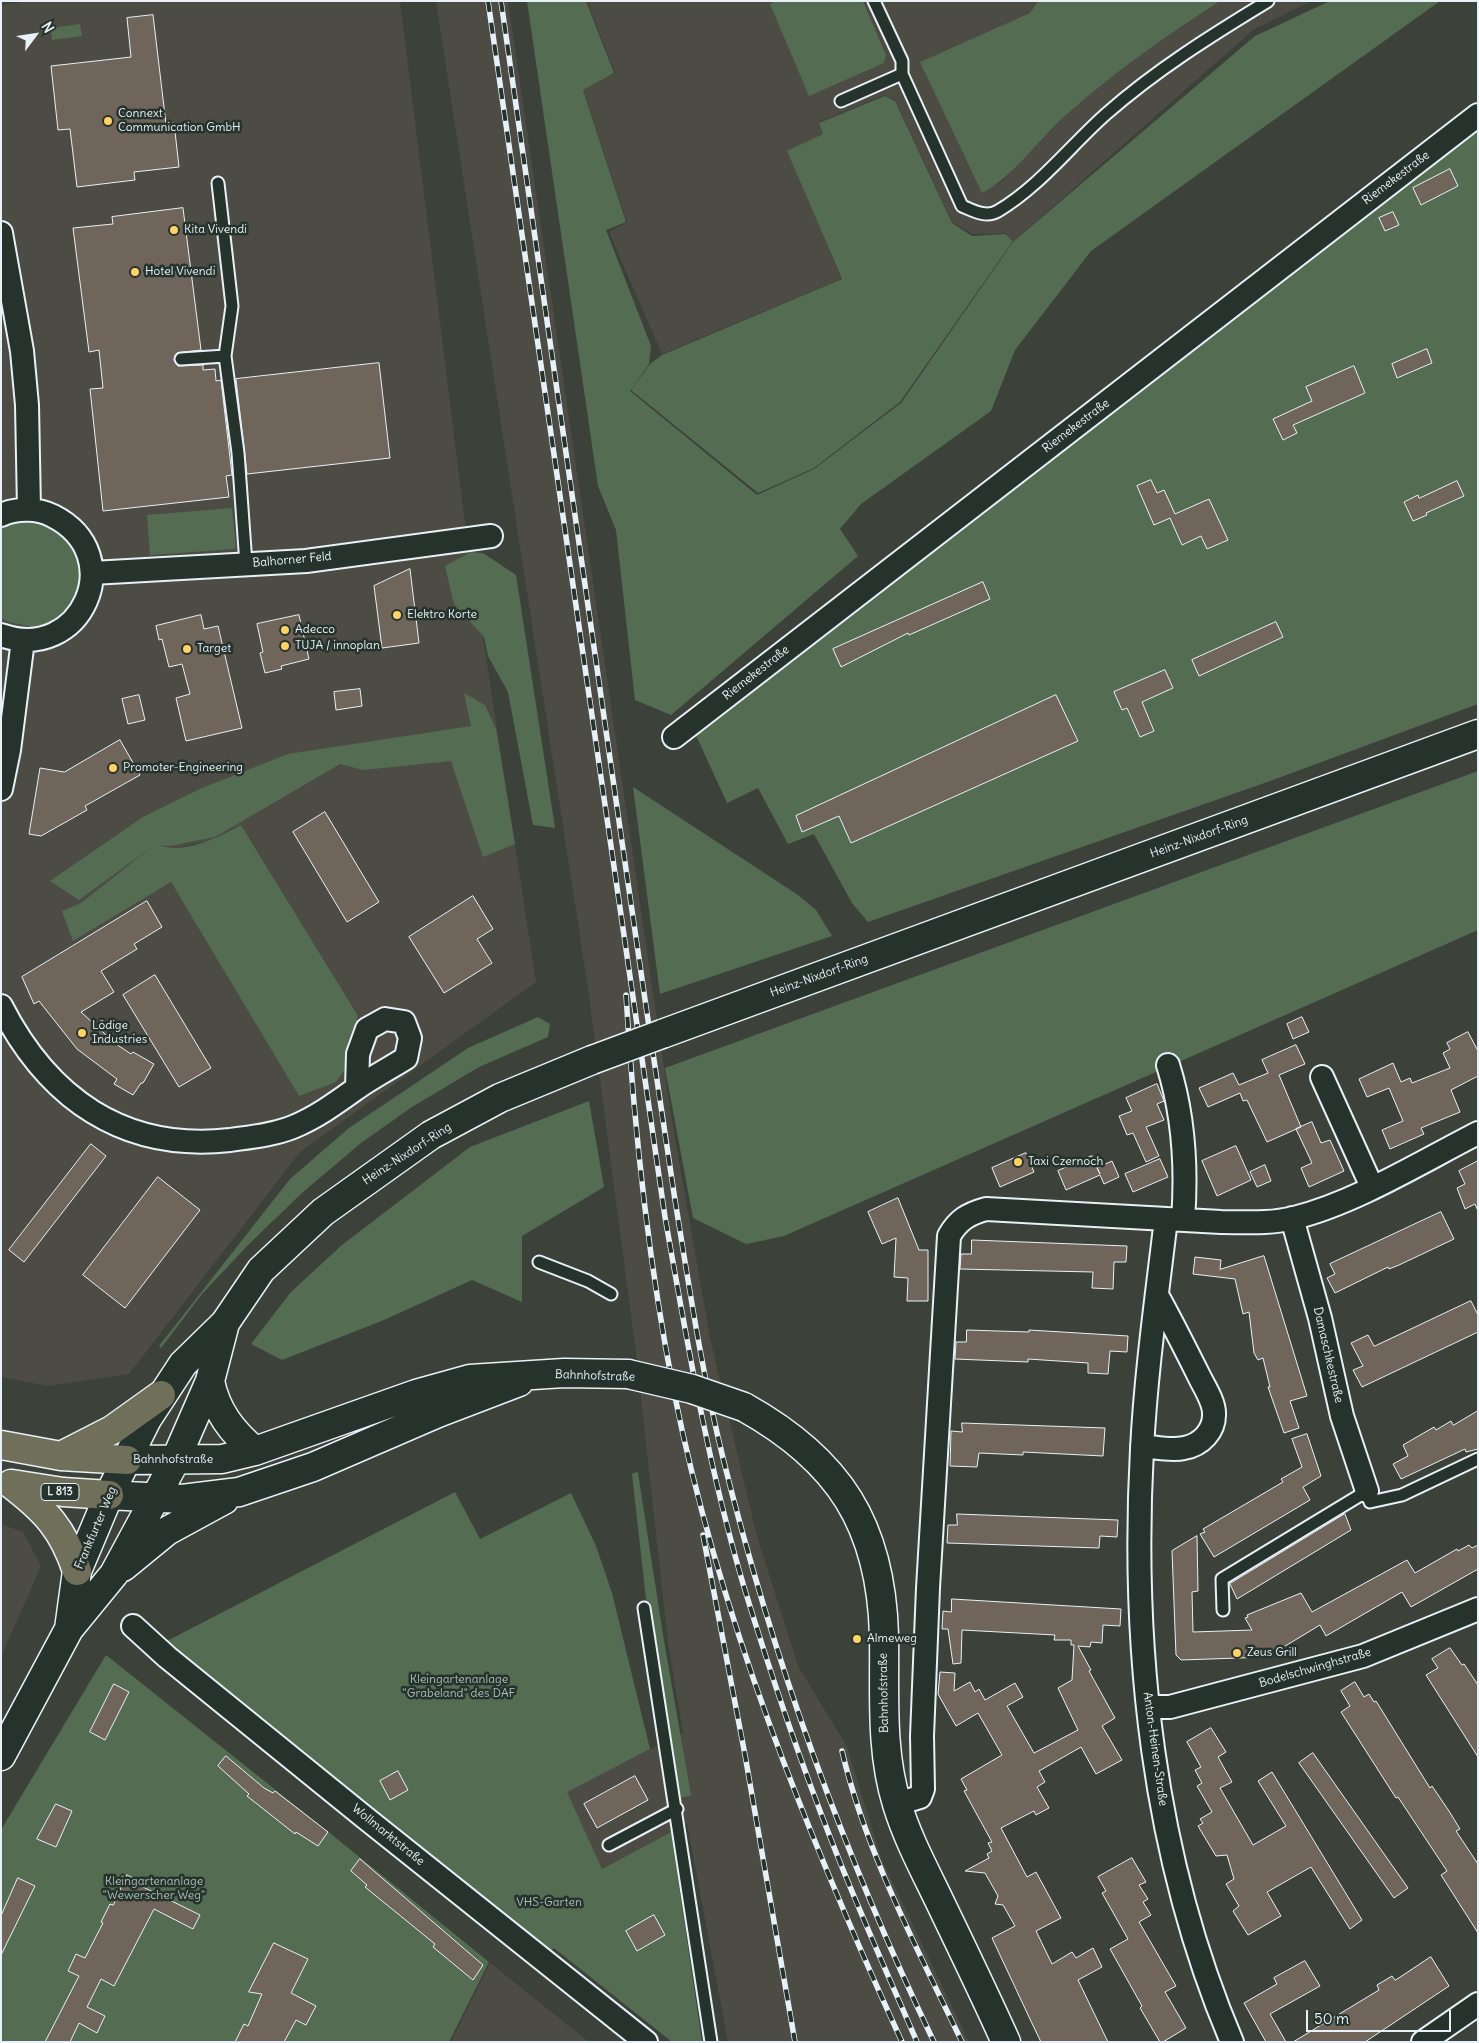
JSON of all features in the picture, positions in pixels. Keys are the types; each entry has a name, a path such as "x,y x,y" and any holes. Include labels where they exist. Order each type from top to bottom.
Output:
{"highway":[{"path":"61,1456 112,1430 161,1395"},
{"path":"1,1445 61,1456 127,1460"},
{"path":"6,1482 33,1501 58,1528 70,1548 77,1571"},
{"name":"L 813","path":"6,1482 63,1492 109,1495"}],"main road":[{"name":"Heinz-Nixdorf-Ring","path":"127,1460 161,1395 183,1364 225,1323 261,1270 323,1212 431,1135 500,1098 592,1060 1478,734"},
{"name":"Heinz-Nixdorf-Ring","path":"154,1497 175,1460 210,1381 225,1323"},
{"name":"Bahnhofstraße","path":"127,1460 222,1459 255,1452 446,1384 500,1375 628,1374 692,1388 744,1407 772,1423 813,1455 844,1493 871,1549 882,1601 885,1741 897,1804 914,1847 1006,2042"},
{"name":"Bahnhofstraße","path":"109,1495 182,1499 239,1492 313,1467 438,1413 536,1375"},
{"path":"210,1381 213,1396 225,1418 234,1431 255,1452"},
{"name":"Frankfurter Weg","path":"69,1629 77,1571 109,1495 127,1460"},
{"path":"114,1574 167,1531 239,1492"},
{"name":"Frankfurter Weg","path":"1,1756 69,1629 114,1574 154,1497"}],"street":[{"name":"Riemekestraße","path":"674,737 1478,115"},
{"path":"1,233 22,351 27,396 29,510"},
{"path":"1,515 9,512 29,510 48,513 66,522 80,536 89,553 92,573 90,594 80,614 64,629 44,638 12,638 9,750 1,789"},
{"name":"Balhorner Feld","path":"92,573 306,561 491,536"},
{"path":"1,1006 27,1052 55,1083 106,1120 145,1134 209,1142 273,1133 293,1127 327,1110 357,1088"},
{"path":"1168,1065 1182,1131 1186,1178 1175,1219"},
{"path":"1322,1077 1372,1187"},
{"path":"897,1804 920,1797 923,1789 922,1736 928,1588 948,1236 956,1224 970,1214 986,1209 1253,1222 1292,1218 1334,1205 1478,1133"},
{"name":"Damaschkestraße","path":"1292,1218 1320,1318 1342,1416 1367,1491"},
{"name":"Anton-Heinen-Straße","path":"1175,1219 1157,1295 1142,1446 1140,1592 1148,1708 1164,1820 1185,1910 1213,1997 1232,2042"},
{"path":"1142,1446 1183,1449 1200,1443 1209,1434 1214,1422 1214,1412 1207,1392 1157,1295"},
{"name":"Bodelschwinghstraße","path":"1148,1708 1170,1707 1363,1656 1478,1609"},
{"name":"Wollmarktstraße","path":"133,1626 167,1657 363,1816 646,2042"},
{"path":"1423,2042 1478,2004"}],"lane":[{"path":"874,1 902,61 902,74 962,206 982,215 997,212 1038,180 1106,114 1166,66 1200,42 1268,1"},
{"path":"841,101 902,74"},
{"path":"218,183 232,306 224,356 238,453 246,564"},
{"path":"181,359 224,356"},
{"path":"539,1262 588,1281 611,1294"},
{"path":"1223,1610 1222,1579 1367,1491 1370,1502 1402,1495 1478,1460"},
{"path":"644,1608 677,1809 711,2042"},
{"path":"609,1845 677,1809"}],"shaded area":[{"path":"32,1 400,1 463,508 536,982 300,1152 129,1374 48,1386 1,1377 1,618 4,620 12,523 1,529 1,5","holes":["241,825 358,1016 348,1042 346,1068 299,1096 171,882 74,940 63,911 81,903 156,845 170,849 215,840"]},
{"path":"436,1 508,1 670,1109 710,1338 756,1533 798,1666 847,1747 882,1860 969,2042 728,2042 687,1823 602,1869 566,1791 683,1733 668,1642 636,1353 588,988"},
{"path":"587,1 776,1 771,4 886,55 863,1 1038,1 1030,13 920,62 998,185 1065,116 1103,83 1152,46 1220,1 1311,1 1253,30 1014,241 1005,233 972,234 952,222 895,100 885,95 819,122 823,134 788,151 841,279 662,354 609,232 627,222 583,89 615,73"},
{"path":"1,1524 23,1532 41,1566 1,1657"},
{"path":"490,1963 589,2042 451,2042"}],"green space":[{"path":"527,1 586,1 614,73 583,90 626,222 606,230 651,346 649,364 630,391 757,495 814,469 901,403 1013,242 1255,36 1330,1 1440,1 1091,251 1015,350 991,411 861,504 840,529 858,556 671,715 635,700 616,530 598,486"},
{"path":"776,1 863,1 886,55 884,63 809,96 770,4"},
{"path":"1038,1 1220,1 1160,41 1084,99 1056,124 1004,178 982,193 920,62 1030,13"},
{"path":"80,24 82,36 52,40 51,28"},
{"path":"885,96 895,101 952,223 972,236 1005,234 1013,241 900,402 814,468 758,493 631,390 650,364 662,355 842,279 787,151 823,134 819,123"},
{"path":"1478,129 1478,704 1273,780 868,922 852,903 814,834 788,844 758,788 727,803 695,733 1000,492 1173,366 1324,245"},
{"path":"232,508 236,549 150,555 147,515"},
{"path":"30,521 53,527 69,539 78,555 81,572 77,590 69,607 56,619 39,625 19,624 1,618 1,529 12,523"},
{"path":"471,552 483,553 516,575 555,828 533,825 508,692 488,656 484,637 454,604 445,566"},
{"path":"464,693 485,705 496,729 515,844 483,857 451,761 363,770 340,764 215,837 170,846 159,845 169,848 190,846 223,835 241,825 358,1016 348,1042 346,1068 336,1082 299,1096 171,882 73,941 62,911 81,903 153,846 79,900 50,881 143,817 202,788 288,754 471,726"},
{"path":"1478,771 1478,930 784,1236 746,1244 693,1218 665,1068"},
{"path":"633,787 798,895 816,910 832,936 660,994"},
{"path":"538,1017 550,1024 548,1037 479,1067 412,1107 361,1143 303,1192 248,1245 202,1294 161,1348 159,1346 290,1179 349,1128 468,1048"},
{"path":"589,1101 604,1187 522,1236 522,1302 472,1280 384,1320 282,1360 251,1344 291,1292 342,1245 470,1147"},
{"path":"638,1473 664,1641 691,1795 681,1798 647,1608 632,1474"},
{"name":"Kleingartenanlage \"Grabeland\" des DAF","path":"455,1492 480,1539 571,1493 596,1546 612,1593 650,1749 567,1792 602,1869 671,1832 702,2042 672,2042 554,1948 550,1951 515,1925 165,1642"},
{"name":"Kleingartenanlage \"Wewerscher Weg\"","path":"106,1655 489,1962 449,2042 1,2042 1,1830"}],"building":[{"name":"Connext Communication GmbH","path":"153,15 166,124 174,123 179,167 134,172 135,180 77,187 70,129 58,130 51,66 131,57 127,18"},
{"path":"1450,169 1458,186 1421,205 1413,188"},
{"path":"183,208 201,350 177,353 174,360 178,366 203,365 203,370 215,369 216,381 221,380 232,475 226,476 229,497 103,511 90,389 103,388 99,350 89,352 73,228 113,224 112,217"},
{"path":"1393,212 1399,225 1385,231 1379,218"},
{"path":"1427,349 1432,363 1397,378 1392,364"},
{"path":"379,363 390,458 247,474 236,379"},
{"path":"1354,366 1365,393 1293,425 1297,433 1283,440 1273,419 1312,401 1306,387"},
{"path":"1151,480 1157,493 1164,490 1175,514 1209,499 1228,540 1207,549 1201,536 1182,545 1170,518 1154,525 1137,486"},
{"path":"1457,481 1464,496 1413,521 1404,502 1418,495 1419,498"},
{"name":"Elektro Korte","path":"410,569 419,643 382,648 374,586"},
{"path":"983,582 990,599 909,635 908,633 841,667 833,649"},
{"path":"201,615 204,629 218,626 242,728 186,741 176,698 190,694 182,664 169,667 162,639 159,640 156,626"},
{"name":"TUJA / innoplan","path":"299,615 309,659 281,666 282,669 265,673 260,653 263,652 257,624"},
{"path":"1276,622 1283,637 1199,676 1192,660"},
{"path":"1165,670 1173,688 1142,702 1154,731 1140,737 1127,708 1122,710 1114,692"},
{"path":"360,689 362,706 336,710 334,692"},
{"path":"139,695 145,720 128,724 122,699"},
{"path":"1056,695 1078,741 851,843 839,816 802,832 796,816"},
{"path":"120,740 140,775 85,806 87,810 41,836 29,834 40,768 64,772"},
{"path":"325,812 379,902 347,922 293,832"},
{"path":"473,896 493,929 477,939 492,963 444,993 409,937"},
{"path":"147,901 162,927 134,944 137,949 101,971 114,992 81,1012 116,1044 131,1054 133,1052 154,1064 143,1083 141,1083 133,1095 114,1084 117,1079 77,1049 39,1001 34,1004 22,977"},
{"path":"155,975 211,1068 179,1087 123,995"},
{"path":"1302,1017 1309,1032 1293,1039 1287,1024"},
{"path":"1468,1032 1478,1051 1478,1076 1451,1090 1460,1112 1421,1128 1424,1134 1390,1149 1382,1130 1403,1121 1389,1088 1367,1097 1359,1079 1393,1063 1401,1082 1410,1078 1412,1083 1450,1068 1443,1053 1450,1049 1447,1043"},
{"path":"1296,1045 1305,1064 1279,1075 1301,1127 1267,1142 1247,1100 1243,1101 1240,1093 1208,1107 1199,1088 1233,1073 1239,1085 1268,1073 1262,1060"},
{"path":"1157,1084 1164,1101 1157,1104 1164,1120 1146,1127 1159,1156 1146,1162 1133,1133 1127,1135 1119,1116 1132,1111 1126,1098"},
{"path":"1312,1122 1321,1143 1330,1140 1344,1171 1309,1187 1301,1168 1312,1163 1296,1129"},
{"path":"91,1144 106,1156 24,1262 9,1250"},
{"path":"1236,1146 1251,1180 1217,1196 1202,1161"},
{"name":"Taxi Czernoch","path":"1026,1153 1034,1172 1000,1187 992,1168"},
{"path":"1092,1156 1097,1168 1112,1161 1119,1177 1104,1184 1100,1175 1066,1190 1058,1171"},
{"path":"1160,1159 1168,1177 1133,1192 1125,1174"},
{"path":"1478,1161 1478,1211 1475,1204 1465,1209 1457,1188 1465,1184 1459,1171"},
{"path":"1265,1165 1271,1181 1257,1187 1250,1172"},
{"path":"158,1177 200,1210 125,1308 83,1275"},
{"path":"898,1198 919,1250 928,1250 928,1301 907,1301 908,1278 894,1277 896,1238 882,1244 868,1212"},
{"path":"1441,1212 1454,1239 1399,1265 1389,1269 1388,1267 1335,1293 1327,1278 1335,1274 1330,1264"},
{"path":"972,1240 1127,1246 1126,1262 1114,1262 1113,1289 1092,1288 1093,1272 960,1269 961,1254 971,1254"},
{"path":"1264,1256 1307,1396 1290,1401 1299,1428 1284,1433 1268,1387 1270,1387 1263,1358 1258,1360 1254,1353 1249,1312 1243,1314 1235,1279 1193,1274 1195,1257 1221,1260 1220,1269"},
{"path":"1471,1301 1478,1315 1478,1332 1362,1387 1353,1370 1363,1366 1351,1343 1368,1335 1374,1346"},
{"path":"967,1330 1029,1332 1029,1330 1128,1336 1127,1352 1110,1351 1108,1374 1088,1373 1088,1363 1028,1359 1028,1362 955,1359 956,1342 966,1342"},
{"path":"1478,1411 1478,1449 1466,1452 1465,1449 1401,1479 1393,1464 1408,1456 1403,1445 1434,1427 1436,1430 1451,1421 1453,1425"},
{"path":"962,1423 1105,1428 1103,1456 1023,1452 1023,1455 979,1453 977,1467 950,1466 951,1431 962,1432"},
{"path":"1307,1434 1321,1476 1303,1487 1310,1500 1214,1557 1200,1534 1205,1532 1203,1529 1283,1482 1281,1479 1302,1467 1292,1439"},
{"path":"957,1514 1118,1520 1117,1537 1100,1536 1099,1548 947,1543 948,1525 957,1525"},
{"path":"1345,1514 1351,1530 1237,1599 1230,1584"},
{"path":"1197,1536 1198,1591 1192,1592 1193,1632 1252,1630 1245,1618 1248,1617 1247,1615 1301,1593 1312,1612 1407,1560 1415,1573 1457,1549 1458,1551 1469,1545 1472,1548 1478,1545 1478,1569 1411,1607 1402,1592 1326,1636 1320,1625 1267,1657 1181,1660 1176,1655 1172,1551"},
{"path":"952,1599 1121,1609 1120,1626 1103,1625 1102,1643 1091,1642 1090,1647 1078,1646 1091,1670 1089,1671 1115,1718 1102,1726 1122,1760 1096,1774 1081,1747 1039,1771 1045,1782 1037,1787 1049,1808 1036,1815 1034,1811 1001,1828 1027,1877 1036,1872 1061,1918 1036,1931 1052,1964 1072,1952 1076,1958 1093,1948 1102,1967 1078,1980 1108,2042 1041,2042 992,1938 1015,1926 1003,1905 995,1904 998,1896 985,1873 965,1871 989,1858 987,1854 992,1851 988,1843 992,1842 964,1791 967,1790 961,1779 1002,1755 978,1713 956,1726 938,1694 940,1672 955,1673 954,1691 970,1682 975,1692 979,1689 985,1700 1015,1683 1023,1697 1007,1706 1034,1753 1078,1730 1058,1688 1072,1680 1074,1645 1071,1645 1071,1640 1054,1640 1055,1635 962,1630 961,1663 953,1664 948,1629 942,1629 943,1611 951,1612"},
{"path":"1450,1648 1462,1665 1464,1664 1478,1685 1478,1757 1426,1675 1438,1668 1432,1659"},
{"path":"1355,1682 1364,1697 1369,1694 1374,1702 1376,1701 1430,1788 1432,1786 1449,1811 1460,1829 1456,1831 1478,1864 1478,1933 1441,1875 1447,1871 1398,1797 1396,1798 1341,1712 1350,1706 1341,1691"},
{"path":"114,1684 129,1692 105,1740 90,1732"},
{"path":"1211,1728 1226,1752 1218,1757 1232,1782 1220,1788 1253,1845 1286,1826 1258,1781 1272,1772 1362,1920 1350,1929 1311,1867 1267,1892 1281,1916 1248,1935 1233,1911 1239,1906 1226,1884 1234,1879 1227,1855 1216,1856 1198,1826 1203,1823 1200,1819 1212,1812 1197,1786 1202,1783 1195,1770 1201,1767 1187,1742"},
{"path":"1313,1753 1408,1888 1394,1898 1299,1763"},
{"path":"226,1756 264,1788 273,1793 275,1791 328,1832 318,1846 296,1832 295,1834 247,1796 249,1794 218,1766"},
{"path":"398,1771 408,1790 390,1800 380,1781"},
{"path":"635,1776 648,1800 597,1828 584,1804"},
{"path":"56,1804 72,1811 56,1847 37,1839"},
{"path":"1132,1858 1146,1882 1139,1885 1148,1899 1143,1902 1151,1915 1139,1922 1176,1986 1165,1992 1186,2028 1163,2042 1160,2042 1140,2008 1142,2006 1110,1949 1128,1939 1102,1893 1106,1891 1098,1877"},
{"path":"360,1859 483,1965 473,1980 433,1947 435,1944 365,1887 367,1885 351,1871"},
{"path":"127,1875 143,1883 141,1886 200,1915 193,1929 154,1909 114,1986 101,1979 87,2007 105,2016 97,2033 79,2023 70,2042 45,2042 79,1976 68,1971 76,1954 85,1958 103,1923 101,1922 110,1904 113,1905"},
{"path":"18,1878 35,1886 1,1955 1,1916"},
{"path":"654,1915 665,1935 637,1951 626,1931"},
{"path":"274,1943 308,1959 291,1993 316,2006 306,2025 296,2020 284,2042 235,2042 244,2024 248,2026 262,1994 249,1992"},
{"path":"1431,1957 1449,1986 1365,2042 1293,2042 1379,1990 1377,1985 1392,1976 1395,1980"},
{"path":"1305,1961 1320,1986 1270,2014 1286,2042 1266,2042 1244,2003 1277,1984 1274,1978"}],"railway":[{"path":"488,1 665,1217 690,1357 709,1449 744,1587 797,1747 842,1867 917,2042"},
{"path":"501,1 661,1109 702,1362 723,1458 743,1533 764,1608 788,1682 841,1828 870,1900 934,2042"},
{"path":"626,995 633,1095 649,1244 674,1392 693,1476 715,1559 769,1723 833,1884 902,2042"},
{"path":"703,1535 745,1755 795,2042"},
{"path":"842,1751 852,1789 894,1900 962,2042"}],"place":[{"name":"Connext Communication GmbH","path":"108,121"},
{"name":"Kita Vivendi","path":"174,230"},
{"name":"Hotel Vivendi","path":"135,272"},
{"name":"Elektro Korte","path":"397,615"},
{"name":"Adecco","path":"285,630"},
{"name":"TUJA / innoplan","path":"285,646"},
{"name":"Target","path":"187,649"},
{"name":"Promoter-Engineering","path":"113,768"},
{"name":"Lödige Industries","path":"82,1033"},
{"name":"Taxi Czernoch","path":"1018,1162"},
{"name":"Almeweg","path":"857,1639"},
{"name":"Zeus Grill","path":"1237,1653"}],"park label":[{"name":"VHS-Garten","path":"549,1903"}]}
